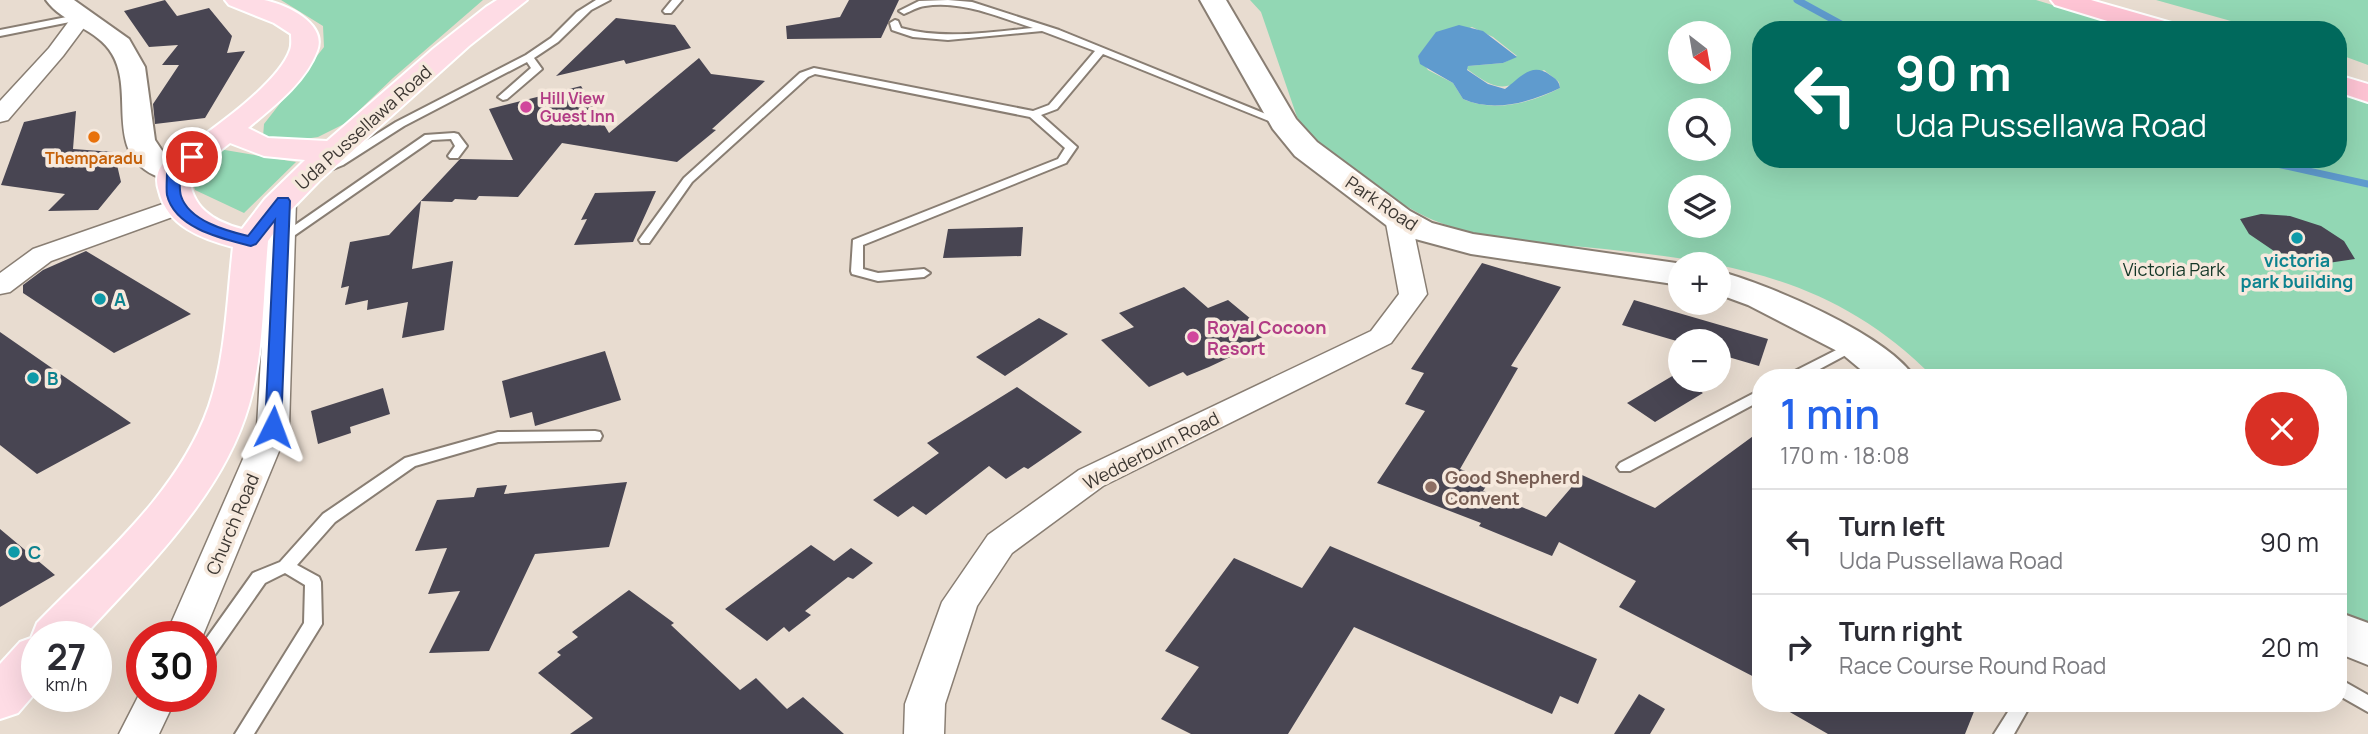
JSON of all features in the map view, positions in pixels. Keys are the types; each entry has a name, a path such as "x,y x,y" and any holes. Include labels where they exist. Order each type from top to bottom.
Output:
{"highway":[{"path":"2064,0 2135,21"},
{"path":"2347,86 2368,93"}],"main road":[{"path":"68,621 171,505 218,434 229,405 266,241 213,232 180,206 174,196 173,172 285,79 306,52 308,42 299,26 237,0"},
{"name":"Uda Pussellawa Road","path":"266,241 283,201 463,37 514,0"},
{"path":"230,127 242,140 255,145 335,151"},
{"path":"0,698 21,674"}],"street":[{"path":"59,0 107,33 126,55 135,79 137,127 141,142 154,162 173,172"},
{"name":"Park Road","path":"1213,0 1284,123 1306,149 1398,218 1420,230 1471,244 1668,272"},
{"path":"0,115 56,52 82,17"},
{"path":"0,286 42,255 180,206"},
{"name":"Wedderburn Road","path":"923,734 925,704 960,602 1000,544 1091,478 1381,337 1413,293 1398,218"},
{"name":"Church Road","path":"191,621 273,427 266,241"},
{"path":"1731,287 1761,297 1854,345 1885,369"},
{"path":"2347,635 2368,645"},
{"path":"139,734 150,712"}],"lane":[{"path":"309,176 336,166 398,125 529,58 552,43 579,14 605,0"},
{"path":"668,12 677,0"},
{"path":"904,11 919,4 934,2 969,4 1049,29 1284,123"},
{"path":"0,33 82,17"},
{"path":"895,23 897,30 906,33 947,36 1049,29"},
{"path":"645,240 688,180 804,75 814,71 1034,114 1054,107 1101,50"},
{"path":"503,97 537,69 529,58"},
{"path":"924,273 878,277 858,271 857,243 1062,161 1071,147 1034,114"},
{"path":"266,241 429,137 454,136 461,146 454,156"},
{"path":"1809,369 1854,345"},
{"path":"1625,467 1752,399"},
{"path":"217,638 259,578 286,566 330,517 410,462 498,438 595,436"},
{"path":"244,734 313,624 313,582 286,566"},
{"path":"2347,691 2368,704"},
{"path":"2003,734 2018,712"}],"green space":[{"path":"281,0 483,0 346,123 318,137 284,142 263,137 264,124 324,47 323,26"},
{"name":"Victoria Park","path":"1250,0 2036,0 2105,21 1752,21 1752,168 2347,168 2347,94 2368,100 2368,629 2347,619 2347,369 1924,369 1895,343 1856,316 1815,295 1731,268 1731,252 1668,252 1668,257 1508,239 1470,232 1433,220 1383,191 1348,166 1304,127 1297,117 1261,12","holes":["1472,27 1493,37 1517,56 1503,63 1468,66 1467,69 1497,86 1512,85 1544,70 1559,82 1560,88 1525,102 1500,106 1475,103 1463,99 1453,83 1428,70 1418,56 1427,46"]},
{"path":"2156,0 2368,0 2368,65 2347,57 2347,21 2231,21"},
{"path":"219,149 296,162 244,213 195,190 192,178 205,159"}],"water":[{"path":"1459,25 1483,31 1517,57 1503,63 1468,66 1467,70 1488,84 1505,89 1526,73 1537,70 1554,78 1560,88 1537,98 1512,104 1487,105 1463,99 1453,83 1420,64 1418,56 1436,32"}],"building":[{"path":"165,0 177,16 209,8 232,36 227,53 245,51 205,118 155,124 153,104 179,65 162,65 178,45 149,47 124,11"},
{"path":"849,0 899,0 881,38 787,39 786,26 840,17"},
{"path":"616,18 675,25 691,48 626,64 624,60 556,76"},
{"path":"699,58 711,74 765,81 712,129 716,130 677,162 562,143 518,197 479,196 476,200 421,201 412,269 453,261 444,330 402,338 408,302 367,310 368,300 345,305 349,286 341,288 350,242 389,235 460,159 513,160 489,109 581,86 609,133"},
{"path":"76,111 73,149 114,152 121,182 98,210 48,211 65,194 1,185 24,122"},
{"path":"656,191 633,242 574,245 587,219 581,220 595,193"},
{"name":"victoria park building","path":"2261,214 2290,216 2321,226 2344,241 2355,259 2328,263 2311,262 2274,251 2249,234 2240,219"},
{"path":"1023,227 1021,256 943,258 948,229"},
{"name":"A","path":"86,251 191,314 114,353 23,293 23,285 43,270"},
{"path":"1482,263 1561,287 1511,366 1518,368 1460,469 1490,480 1483,491 1546,517 1582,475 1655,508 1752,437 1752,676 1619,607 1636,581 1559,542 1552,556 1479,526 1481,523 1377,483 1425,411 1405,404 1424,373 1411,369"},
{"path":"1184,287 1208,308 1228,300 1269,334 1241,347 1245,350 1209,367 1187,376 1183,372 1149,387 1101,340 1134,327 1119,313"},
{"path":"1634,300 1668,310 1668,315 1686,315 1768,339 1759,366 1731,358 1731,329 1668,329 1668,338 1622,325"},
{"path":"1039,318 1068,334 1005,376 976,357"},
{"name":"B","path":"0,332 131,423 37,474 0,445"},
{"path":"605,351 621,400 535,426 532,412 510,418 502,381"},
{"path":"1668,379 1668,392 1703,393 1655,422 1627,403"},
{"path":"1017,387 1082,432 1028,469 1024,467 1006,479 989,466 926,515 913,506 898,517 873,500 939,453 927,443"},
{"path":"383,388 390,414 350,427 351,433 318,444 311,411"},
{"path":"627,482 609,547 535,554 489,651 429,653 460,591 428,594 447,548 415,551 437,500 474,497 477,488 507,485 504,494"},
{"name":"C","path":"0,529 55,575 0,607"},
{"path":"811,545 834,561 851,548 873,563 853,579 848,577 805,611 811,615 789,632 784,627 767,641 725,609"},
{"path":"1330,546 1597,659 1578,704 1560,696 1552,714 1354,627 1288,734 1191,734 1161,719 1199,667 1165,651 1234,558 1302,588"},
{"path":"629,590 674,623 671,625 740,690 756,678 787,709 803,697 844,734 570,734 593,718 538,673 561,655 557,652 578,637 572,632"},
{"path":"1639,694 1665,709 1650,734 1614,734"},
{"path":"1790,712 1974,712 1965,734 1828,734"}],"waterway":[{"path":"1797,0 1836,21"},
{"path":"2295,168 2368,184"}],"place":[{"name":"Hill View Guest Inn","path":"526,107"},
{"name":"Themparadu","path":"94,137"},
{"name":"victoria park building","path":"2297,238"},
{"name":"A","path":"100,299"},
{"name":"Royal Cocoon Resort","path":"1193,337"},
{"name":"B","path":"33,378"},
{"name":"Good Shepherd Convent","path":"1431,487"},
{"name":"C","path":"14,552"}],"route":[{"path":"192,157 173,172 174,196 195,220 213,232 251,242 283,201 273,427"}]}
